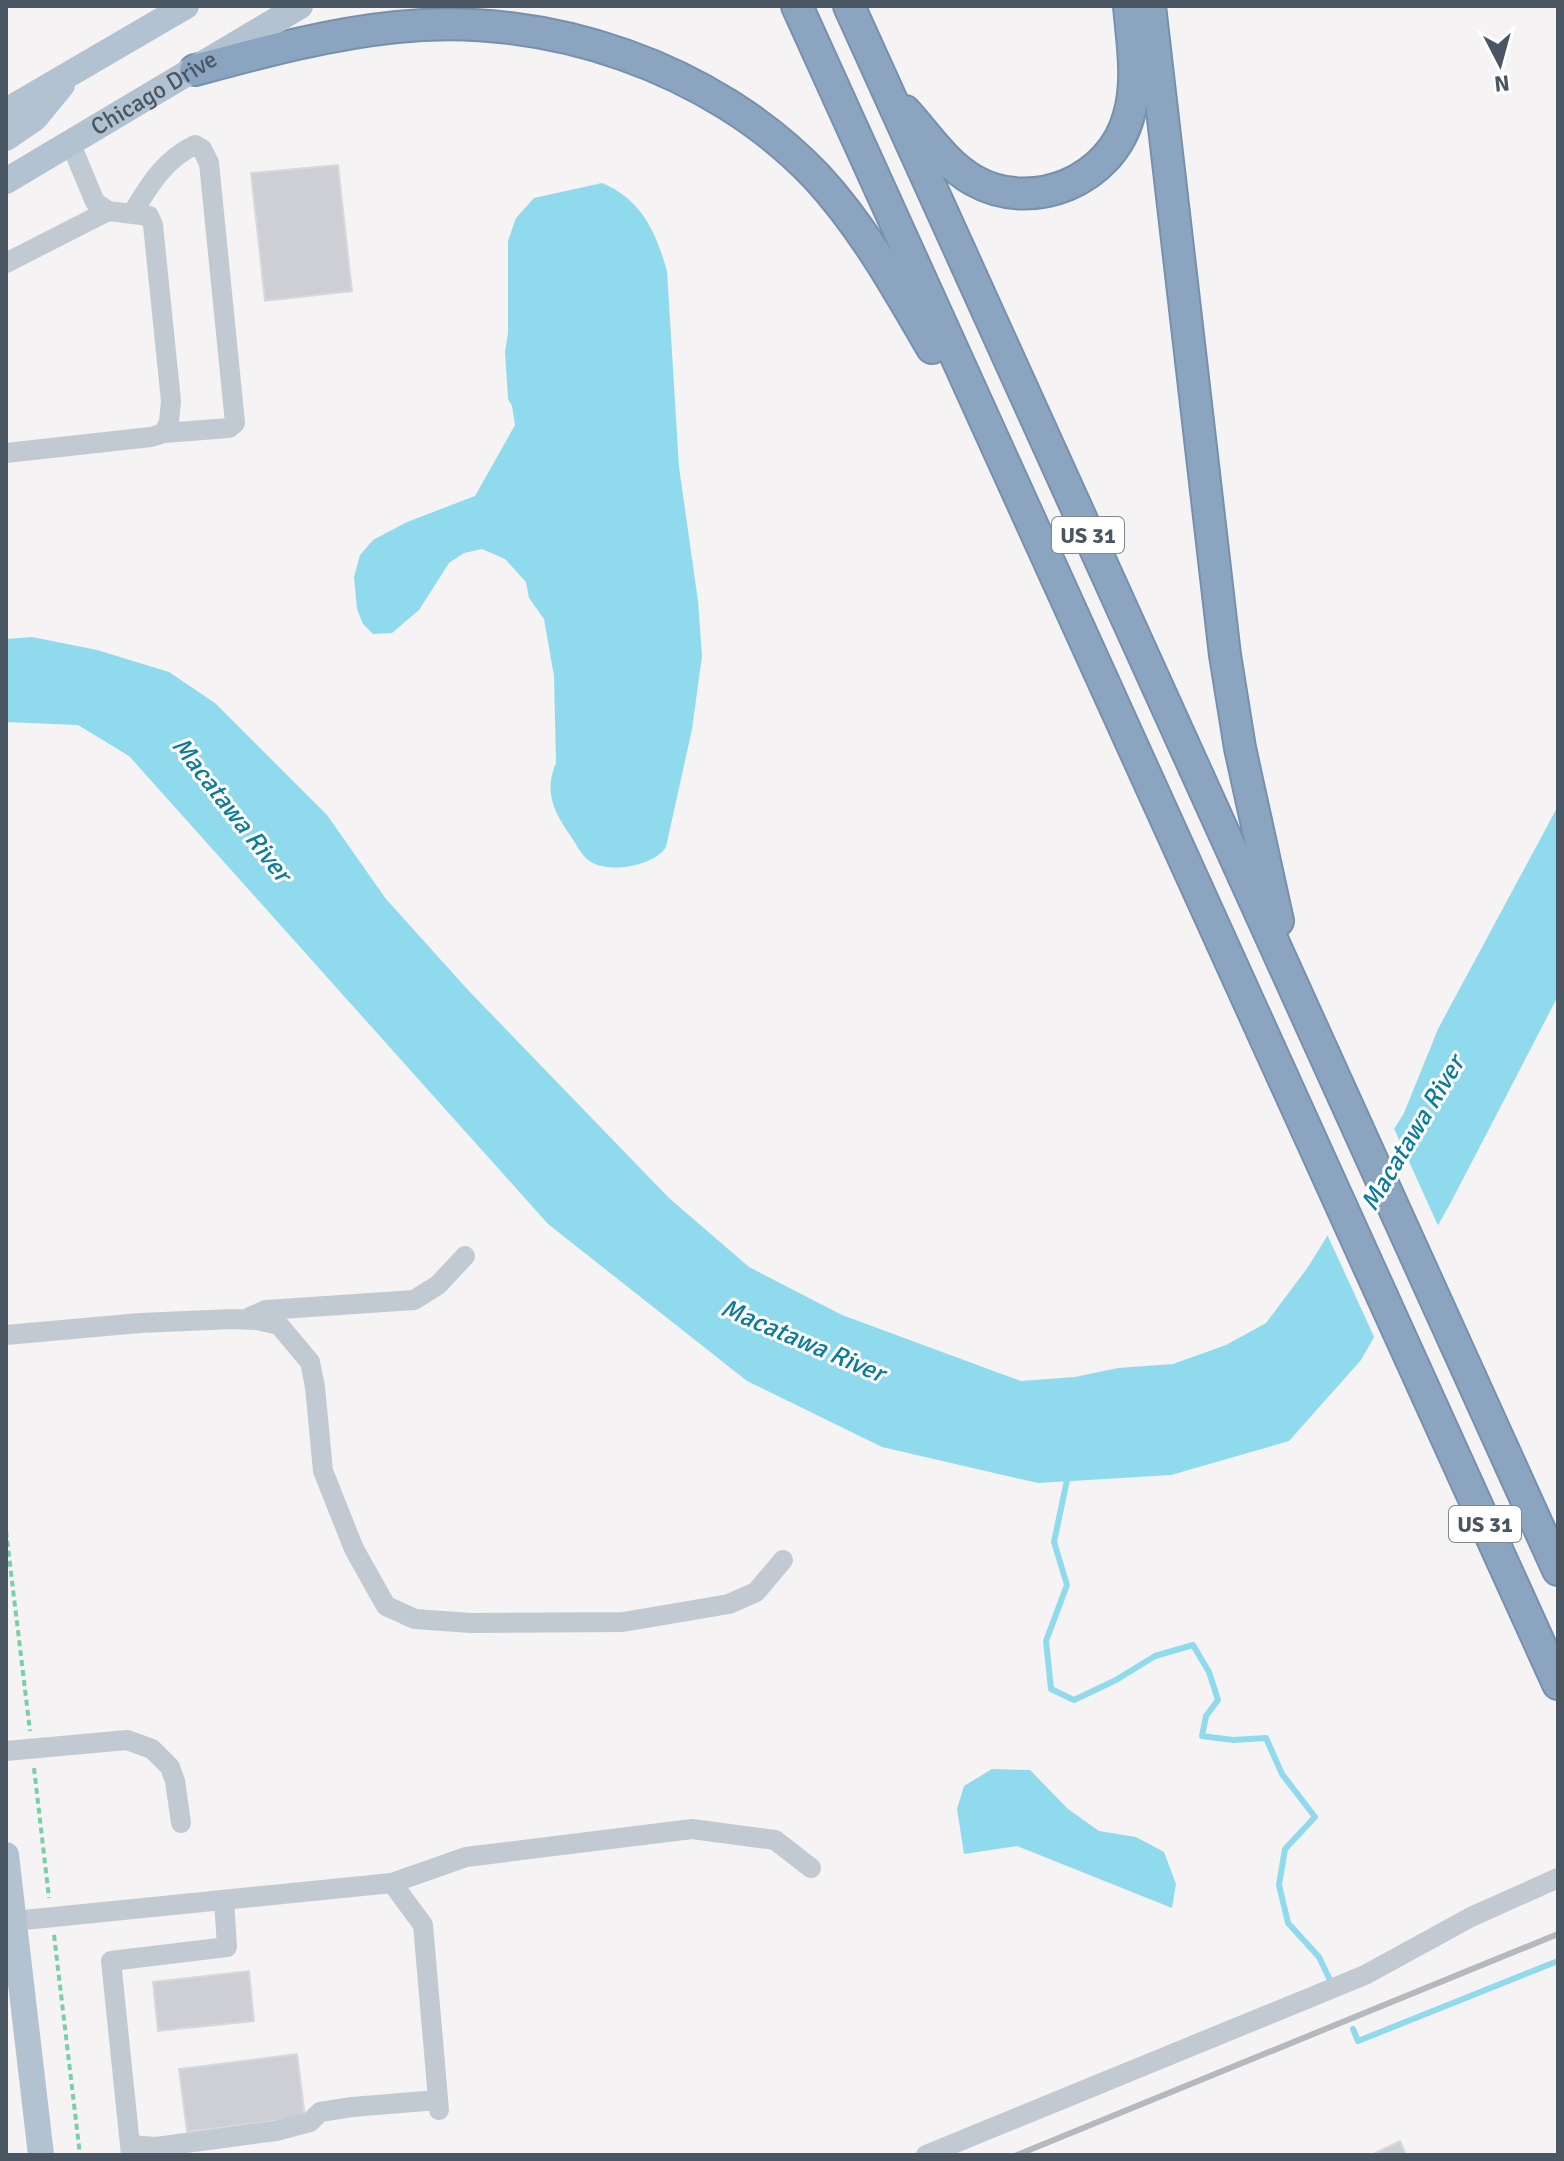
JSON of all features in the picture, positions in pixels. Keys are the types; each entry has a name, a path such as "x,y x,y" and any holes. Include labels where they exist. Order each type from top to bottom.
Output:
{"highway":[{"name":"US 31","path":"797,6 1558,1684"},
{"name":"US 31","path":"849,6 1558,1570"},
{"path":"885,88 955,167 971,179 989,188 1009,192 1054,190 1094,171 1123,135 1133,92 1129,6"},
{"path":"1150,6 1225,655 1240,748 1292,982"},
{"path":"195,70 319,39 397,27 448,24 562,37 600,47 673,75 738,112 769,134 795,155 840,203 876,254 1011,481"}],"main road":[{"path":"6,111 186,6"},
{"name":"Chicago Drive","path":"6,181 300,6"},
{"path":"6,138 35,118 75,70"},
{"path":"6,1855 41,2155"}],"lane":[{"path":"70,142 95,202 108,211"},
{"path":"6,453 229,428 235,423 209,163 202,149 195,145 179,152 157,173 133,212"},
{"path":"6,263 108,211 149,216 153,225 171,401 169,422 164,433"},
{"path":"242,1319 266,1310 414,1300 438,1285 465,1256"},
{"path":"6,1335 140,1323 242,1319 279,1325 310,1362 323,1471 354,1549 386,1606 415,1619 471,1623 623,1622 729,1604 756,1592 783,1560"},
{"path":"6,1751 127,1740 152,1749 170,1767 181,1823"},
{"path":"14,1921 392,1883 466,1857 692,1829 775,1840 811,1868"},
{"path":"926,2155 1365,1975 1471,1917 1558,1878"},
{"path":"224,1900 227,1947 111,1961 130,2150 276,2131 310,2122 320,2112 352,2107 438,2105 423,1925 392,1883"}],"path":[{"path":"6,1531 80,2155"}],"water":[{"path":"602,183 627,198 645,218 658,243 667,271 679,467 698,601 702,656 692,729 666,847 651,860 616,868 595,864 585,857 560,820 553,803 551,784 556,763 554,676 544,619 529,598 526,582 505,559 482,549 464,553 449,563 419,610 392,633 373,634 363,624 357,609 354,577 360,555 373,540 407,522 475,496 515,425 508,399 505,352 508,333 508,241 516,218 534,198"},
{"name":"Macatawa River","path":"32,637 97,650 169,672 215,703 327,815 386,899 468,990 669,1198 749,1267 842,1315 1021,1381 1173,1364 1226,1345 1266,1323 1308,1267 1404,1113 1438,1029 1558,806 1558,996 1450,1204 1361,1360 1289,1441 1171,1475 1038,1483 882,1447 747,1381 548,1224 129,756 78,725 6,722 6,639"},
{"path":"992,1769 1030,1770 1068,1809 1099,1831 1136,1837 1164,1852 1176,1884 1172,1908 1017,1846 964,1854 957,1809 964,1786"}],"pier":[{"path":"1392,1124 1440,1230 1376,1341 1326,1232"}],"building":[{"path":"338,165 352,291 265,301 251,173"},
{"path":"249,1971 254,2021 158,2031 153,1982"},
{"path":"297,2054 305,2117 187,2132 179,2069"},
{"path":"1400,2141 1406,2155 1371,2155"}],"waterway":[{"path":"1065,1478 1054,1542 1067,1585 1046,1641 1051,1689 1074,1700 1116,1680 1155,1656 1193,1645 1209,1672 1218,1700 1206,1716 1202,1736 1233,1740 1266,1738 1282,1774 1315,1817 1285,1849 1279,1885 1288,1923 1319,1957 1330,1980"},
{"path":"1353,2029 1358,2041 1558,1961"}],"railway":[{"path":"1017,2155 1558,1934"}]}
